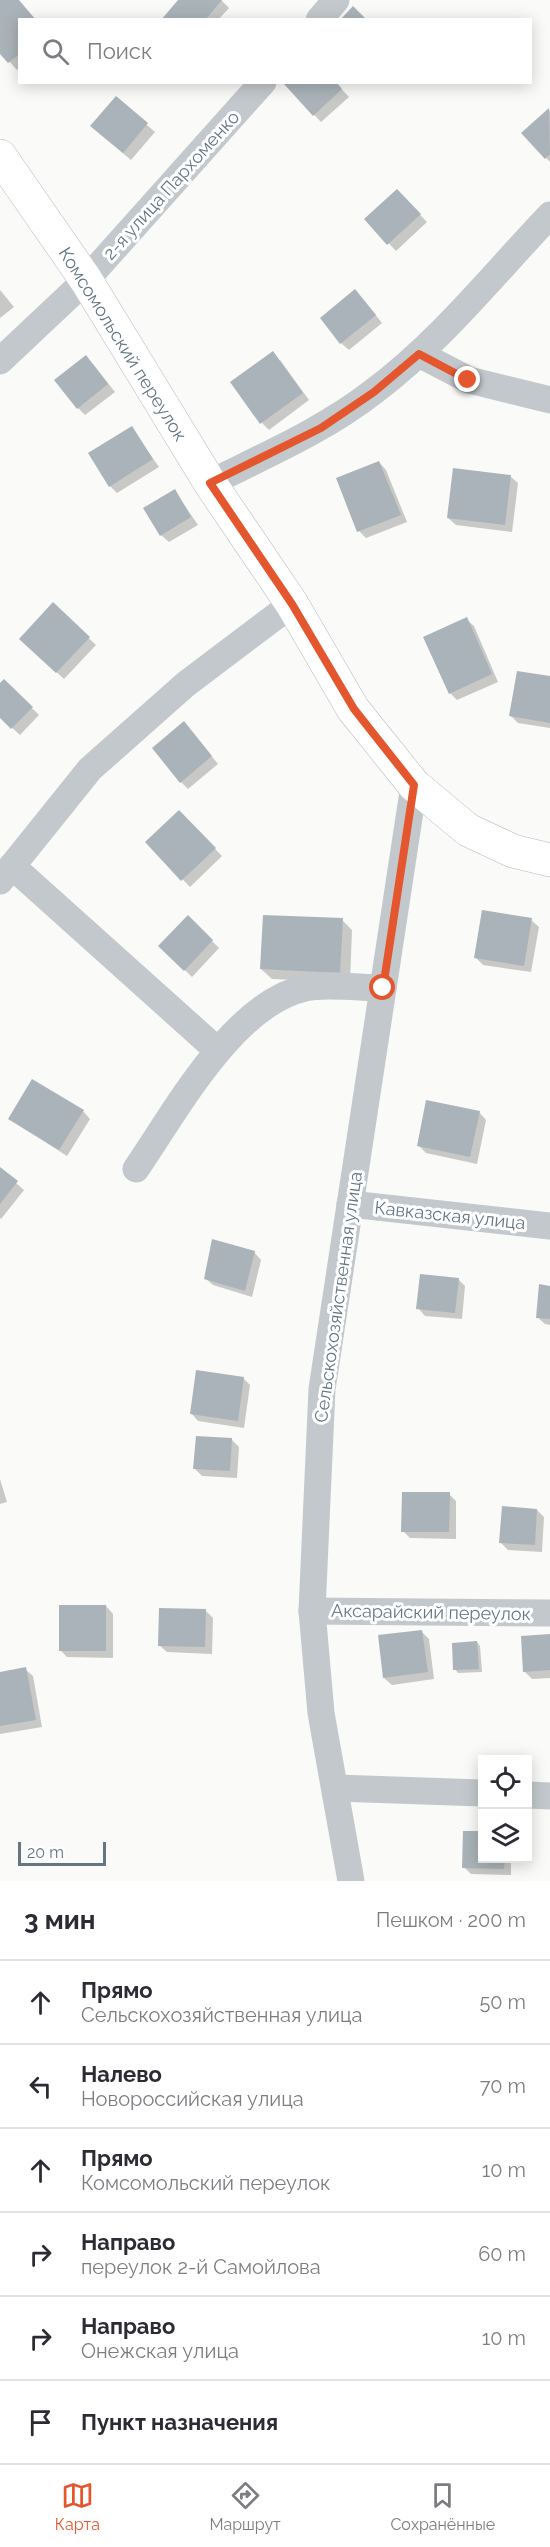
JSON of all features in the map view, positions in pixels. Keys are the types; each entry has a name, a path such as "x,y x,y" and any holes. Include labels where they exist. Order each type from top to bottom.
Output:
{"street":[{"path":"321,18 336,0"},
{"name":"2-я улица Пархоменко","path":"0,361 86,280 261,84"},
{"name":"Комсомольский переулок","path":"0,156 86,280 210,483 292,604 354,709 414,785 468,831 513,851 550,860"},
{"path":"210,483 321,428 374,392 419,354 550,215"},
{"path":"419,354 468,380 550,400"},
{"path":"218,1050 6,873 90,770 186,684 292,604"},
{"name":"Сельскохозяйственная улица","path":"351,1881 321,1713 312,1611 322,1389 414,785"},
{"path":"136,1168 218,1050 264,1006 305,987 383,988"},
{"name":"Кавказская улица","path":"350,1204 550,1226"},
{"name":"Аксарайский переулок","path":"312,1611 550,1613"},
{"path":"336,1788 478,1793"},
{"path":"532,1795 550,1796"}],"building":[{"path":"0,0 19,0 34,18 18,18 18,56 8,63 0,54"},
{"path":"178,0 222,0 207,18 163,18"},
{"path":"353,6 365,18 342,18"},
{"path":"284,84 338,84 342,89 313,116"},
{"path":"116,96 148,123 123,153 90,126"},
{"path":"549,108 550,154 545,159 521,133"},
{"path":"397,189 421,214 387,245 364,219"},
{"path":"355,289 376,315 340,344 320,318"},
{"path":"273,351 303,393 260,424 230,382"},
{"path":"86,355 108,384 77,409 54,380"},
{"path":"132,426 153,459 109,487 88,453"},
{"path":"379,461 401,515 357,532 336,478"},
{"path":"453,468 511,475 505,525 447,518"},
{"path":"175,489 191,517 160,536 143,508"},
{"path":"53,602 90,637 56,673 19,639"},
{"path":"467,617 492,674 449,694 423,637"},
{"path":"517,671 550,676 550,723 509,716"},
{"path":"4,679 33,707 11,729 0,718 0,683"},
{"path":"184,721 212,756 180,783 152,748"},
{"path":"179,810 216,848 181,881 145,842"},
{"path":"482,910 532,918 524,966 474,958"},
{"path":"188,915 213,940 184,971 158,946"},
{"path":"263,915 343,918 340,973 260,969"},
{"path":"32,1079 84,1110 59,1150 8,1119"},
{"path":"426,1100 480,1111 470,1157 417,1146"},
{"path":"0,1167 18,1181 0,1204"},
{"path":"212,1239 255,1251 245,1291 204,1279"},
{"path":"420,1274 459,1278 455,1313 416,1309"},
{"path":"539,1284 550,1286 550,1319 536,1318"},
{"path":"196,1370 244,1377 238,1421 190,1414"},
{"path":"196,1436 232,1438 230,1471 193,1469"},
{"path":"402,1492 450,1492 449,1532 401,1532"},
{"path":"502,1506 537,1509 535,1545 499,1543"},
{"path":"59,1605 106,1605 106,1651 59,1651"},
{"path":"159,1608 206,1609 205,1647 158,1646"},
{"path":"422,1630 428,1672 383,1678 378,1635"},
{"path":"550,1634 550,1670 523,1672 521,1636"},
{"path":"477,1641 479,1669 453,1670 452,1643"},
{"path":"26,1667 36,1720 0,1726 0,1672"},
{"path":"463,1831 478,1831 478,1863 505,1863 504,1869 462,1868"}],"route":[{"path":"383,988 414,785 354,709 292,604 210,483 321,428 374,392 419,354 468,380"}]}
